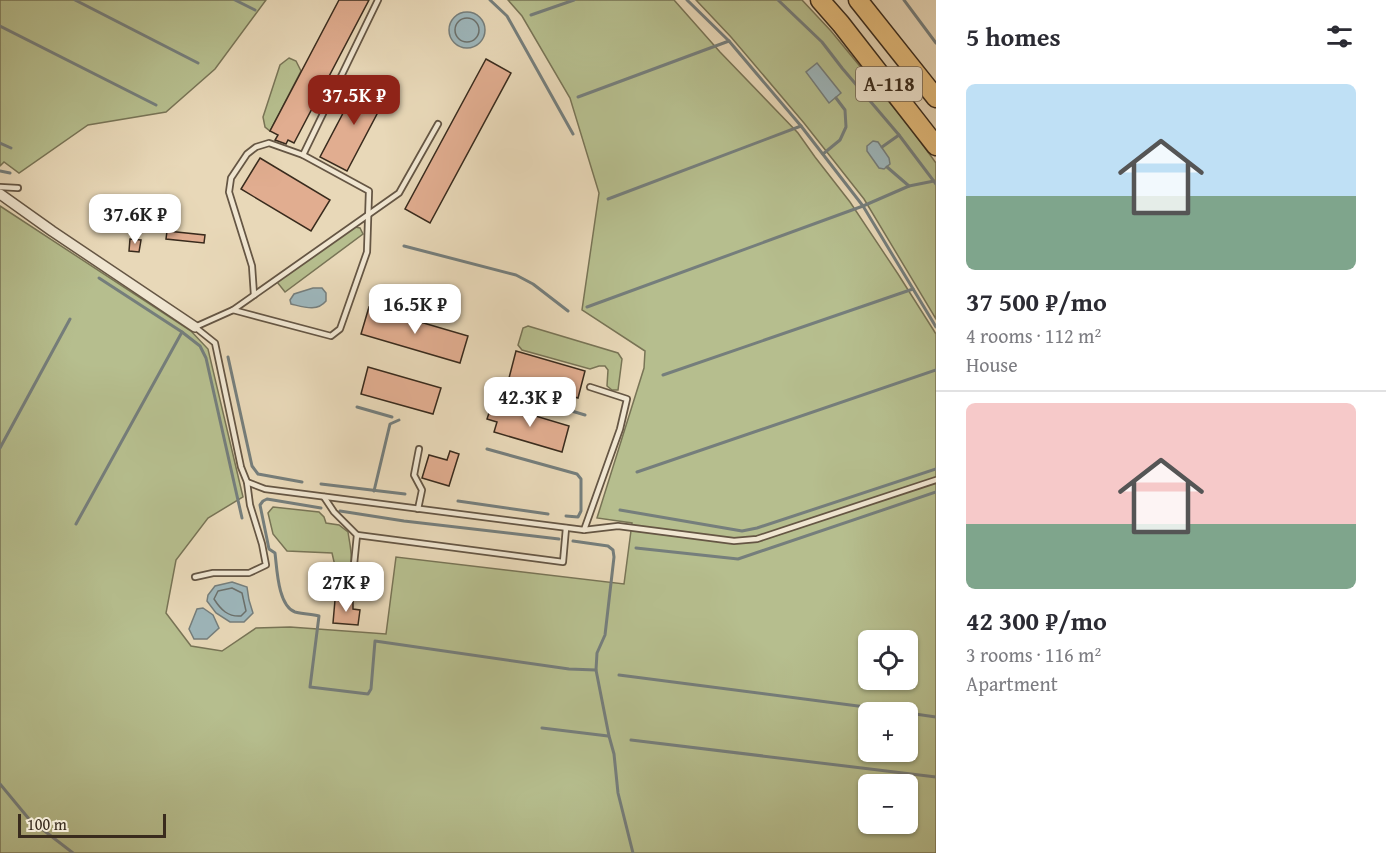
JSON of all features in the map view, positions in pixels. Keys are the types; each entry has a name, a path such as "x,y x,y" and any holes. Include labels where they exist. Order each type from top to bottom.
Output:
{"highway":[{"name":"А-118","path":"820,0 936,146"},
{"name":"А-118","path":"858,0 936,98"}],"street":[{"path":"0,194 195,327"}],"lane":[{"path":"303,155 378,0"},
{"path":"195,577 213,573 249,573 266,565 250,505 247,482 241,466 215,343 195,327 233,310 399,192 438,124"},
{"path":"233,310 331,336 340,329 367,252 369,191 303,155 269,143 256,147 247,154 231,178 229,192 252,266 254,295"},
{"path":"0,187 18,188"},
{"path":"584,530 620,429 627,399 590,387"},
{"path":"418,509 422,490 414,475 419,449"},
{"path":"247,482 265,489 566,528 584,530 618,526 734,541 757,539 936,480"},
{"path":"324,497 334,512 357,535 563,562 566,528"},
{"path":"351,594 357,535"}],"green space":[{"path":"0,0 266,0 215,69 166,112 88,125 19,173 4,162 0,166"},
{"path":"508,0 674,0 720,52 798,133 850,202 936,334 936,853 0,853 0,206 191,331 208,349 243,497 208,518 176,560 166,613 191,646 222,651 256,628 290,627 386,634 396,557 624,584 632,523 597,518 644,368 645,351 582,310 599,193 570,98 522,16"},
{"path":"696,0 802,0 831,31 909,126 936,163 936,319 864,199 804,123 731,37"},
{"path":"289,58 296,61 301,71 270,131 265,127 263,117 280,65"},
{"path":"355,227 360,228 363,234 285,292 277,282"},
{"path":"528,326 618,353 622,359 618,390 612,390 607,386 608,370 605,366 590,369 522,350 518,345 523,328"},
{"path":"273,507 319,512 326,523 339,525 348,532 351,562 344,578 335,566 332,553 287,551 273,534 268,513"}],"water":[{"path":"467,12 479,18 485,30 479,42 467,48 455,42 449,30 455,18"},
{"path":"817,63 841,93 829,103 806,72"},
{"path":"873,141 878,142 889,158 890,164 884,169 879,168 867,151 867,146"},
{"path":"313,288 322,288 326,293 326,301 319,307 310,308 291,304 290,300 294,294"},
{"path":"232,582 247,587 253,613 244,622 230,622 216,613 207,601 208,595 215,586"},
{"path":"203,608 213,615 219,628 207,639 194,639 189,629 197,609"}],"building":[{"path":"339,0 369,0 294,143 288,140 286,144 275,140 278,135 270,131"},
{"path":"486,59 511,73 430,223 405,209"},
{"path":"360,81 387,95 347,171 320,157"},
{"path":"260,158 330,200 311,231 241,189"},
{"path":"167,231 205,235 204,243 166,239"},
{"path":"130,239 141,240 139,252 129,251"},
{"path":"369,307 468,336 460,363 361,334"},
{"path":"516,351 585,371 578,398 509,378"},
{"path":"368,367 441,388 433,414 361,394"},
{"path":"502,406 569,426 562,452 494,432 497,422 487,419 490,410 500,412"},
{"path":"450,451 459,454 449,486 422,478 429,455 447,460"},
{"path":"335,600 353,602 353,609 360,610 358,625 333,623"}],"waterway":[{"path":"75,0 198,63"},
{"path":"235,0 255,10"},
{"path":"490,0 507,16 573,134"},
{"path":"531,15 574,0"},
{"path":"687,0 729,41 801,126 863,206 936,327"},
{"path":"778,0 822,42 899,135 936,184"},
{"path":"904,0 936,43"},
{"path":"0,26 156,105"},
{"path":"578,97 729,41"},
{"path":"823,154 840,140 846,127 845,110 836,98"},
{"path":"608,199 801,126"},
{"path":"882,147 899,135"},
{"path":"0,143 11,148"},
{"path":"887,167 909,186"},
{"path":"0,171 10,173"},
{"path":"587,307 863,206 909,186 934,181"},
{"path":"404,246 516,275 533,284 568,311"},
{"path":"99,278 200,346 206,358 242,518"},
{"path":"663,375 913,289"},
{"path":"0,448 70,319"},
{"path":"76,524 182,332"},
{"path":"228,357 252,466 258,474 302,482"},
{"path":"637,472 936,370"},
{"path":"508,392 585,415"},
{"path":"357,407 392,417"},
{"path":"374,491 390,424 399,420"},
{"path":"487,449 577,474 581,479 581,511 578,517 566,516"},
{"path":"620,510 742,531 936,469"},
{"path":"321,484 405,494"},
{"path":"636,548 738,559 936,492"},
{"path":"321,508 267,499 260,505 269,549 275,553 279,586 285,602 295,612 319,616 310,687 368,694 371,689 375,641 569,669 596,670"},
{"path":"458,501 548,514"},
{"path":"340,511 404,521 559,539"},
{"path":"573,541 608,546 613,550 605,635 597,653 596,670 614,754 618,793 633,853"},
{"path":"619,675 858,706"},
{"path":"918,714 936,717"},
{"path":"542,728 608,736"},
{"path":"631,740 936,777"},
{"path":"0,784 29,819 73,853"}]}
